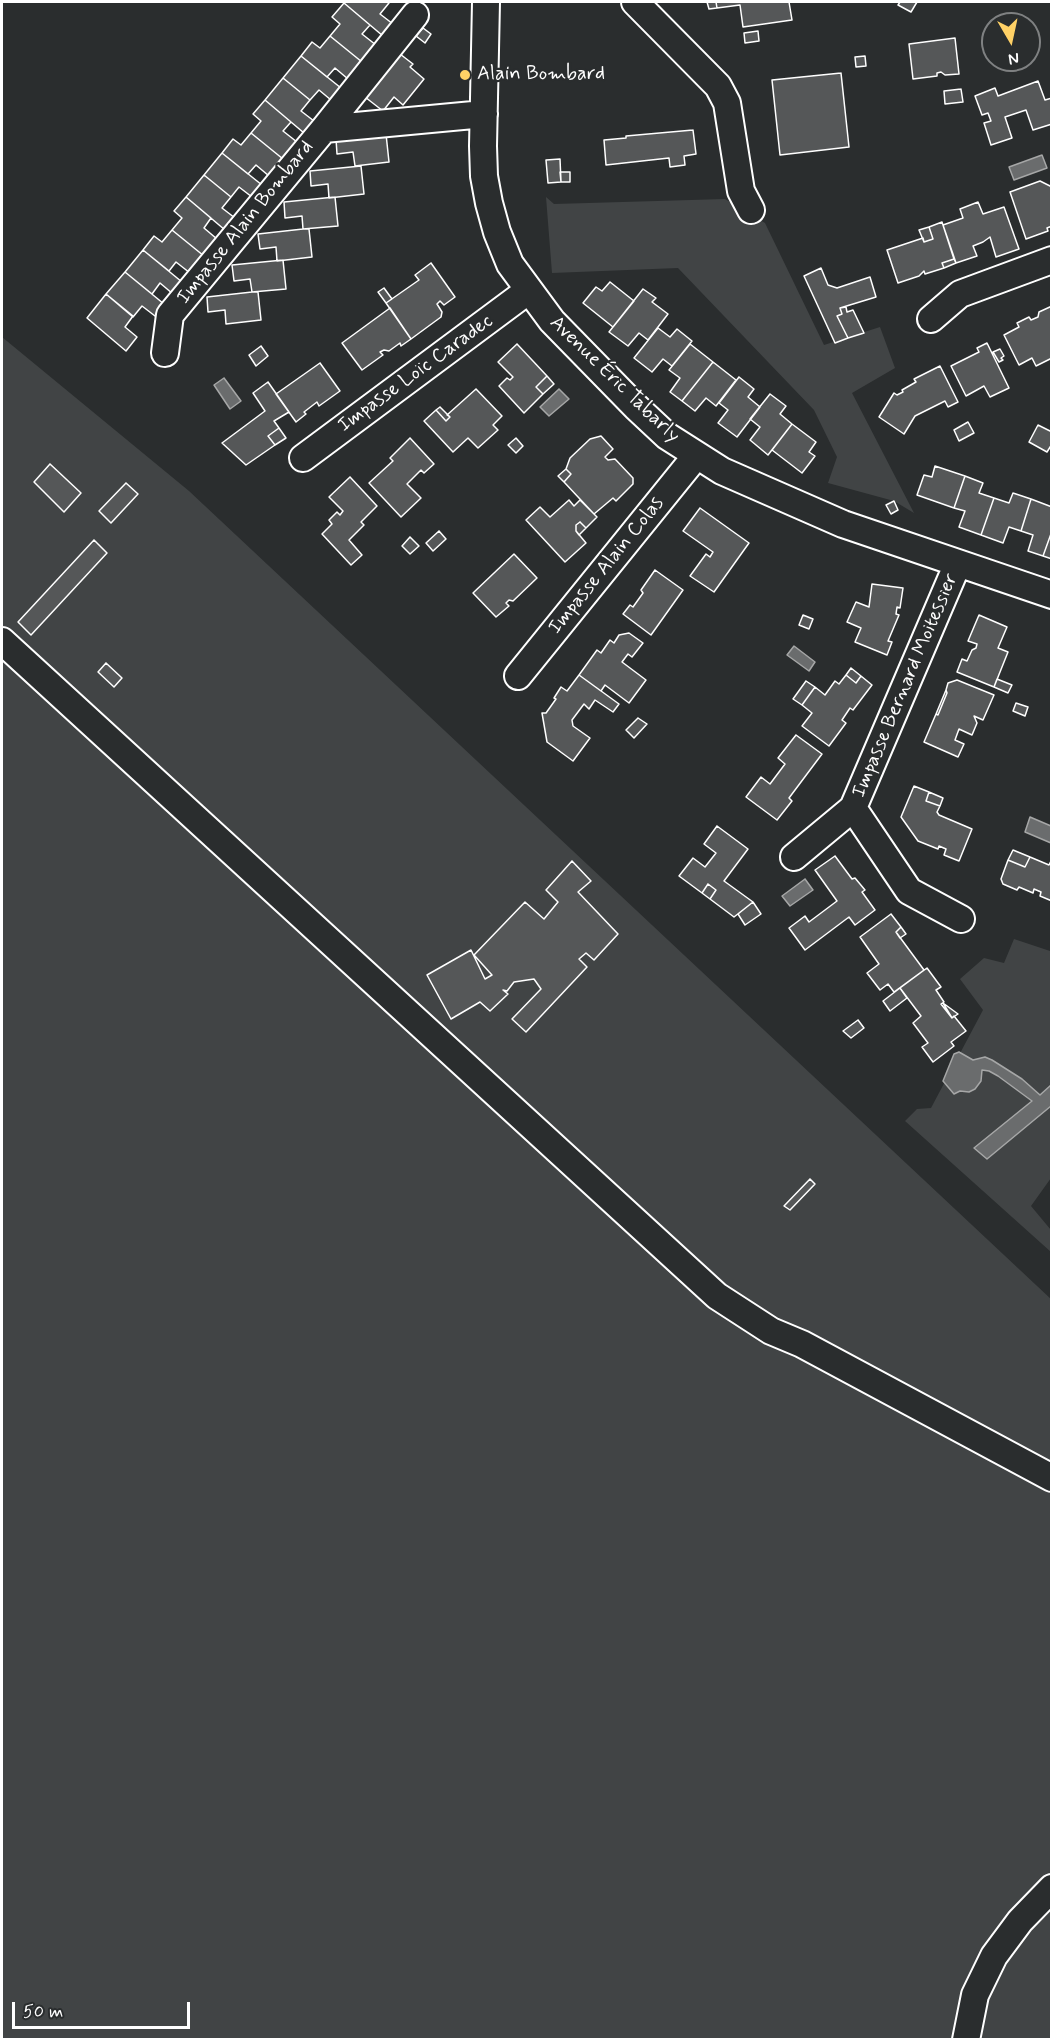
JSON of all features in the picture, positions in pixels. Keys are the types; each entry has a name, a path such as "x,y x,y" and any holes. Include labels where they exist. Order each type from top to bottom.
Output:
{"street":[{"name":"Avenue Éric Tabarly","path":"486,2 483,156 489,203 497,232 510,264 552,321 667,436 722,471 843,524 1052,595"},
{"path":"635,2 718,86 727,103 741,192 751,210"},
{"name":"Impasse Alain Bombard","path":"165,353 170,315 415,15"},
{"name":"Impasse Alain Bombard","path":"324,129 484,114"},
{"path":"931,320 960,294 1052,260"},
{"name":"Impasse Loïc Caradec","path":"303,458 529,290"},
{"name":"Impasse Alain Colas","path":"518,676 696,456"},
{"name":"Impasse Bernard Moitessier","path":"794,857 853,808 958,563"},
{"path":"2,641 717,1296 771,1331 802,1344 1052,1478"},
{"name":"Impasse Bernard Moitessier","path":"853,808 909,891 961,920"},
{"path":"966,2040 975,1995 994,1956 1020,1921 1052,1888"}],"shaded area":[{"path":"1042,155 1047,168 1014,180 1009,167"},
{"path":"546,197 554,204 725,199 765,223 824,345 880,327 895,368 852,393 914,513 894,501 828,483 837,457 814,410 678,268 552,273"},
{"path":"2,337 189,491 1052,1300 1051,2039 2,2039"},
{"path":"224,378 241,401 230,409 214,385"},
{"path":"559,389 569,399 549,416 540,407"},
{"path":"794,646 815,662 809,671 787,655"},
{"path":"1030,817 1051,826 1051,843 1025,832"},
{"path":"805,879 813,890 790,906 782,896"},
{"path":"1014,939 1050,951 1051,947 1051,1178 1031,1206 1051,1230 1051,1252 905,1121 917,1109 931,1108 983,1010 960,979 984,958 1004,963"},
{"path":"959,1052 973,1060 985,1057 992,1060 1022,1079 1040,1095 1051,1085 1051,1106 987,1159 974,1148 1032,1101 998,1076 982,1070 981,1081 975,1089 954,1094 943,1081 954,1054"}],"building":[{"path":"345,2 387,2 389,3 380,14 393,24 383,36"},
{"path":"707,2 716,2 717,8 709,9"},
{"path":"716,2 789,2 792,20 743,27 740,5 717,8"},
{"path":"900,2 917,2 911,12 898,5"},
{"path":"344,3 370,25 362,34 376,45 362,62 330,36 340,24 332,17"},
{"path":"423,28 431,34 425,43 416,36"},
{"path":"758,31 759,41 745,43 744,33"},
{"path":"330,36 362,62 348,79 335,68 327,77 301,56 312,42 320,48"},
{"path":"955,38 959,74 945,75 941,72 937,73 937,76 913,79 909,44"},
{"path":"400,54 413,64 410,67 424,79 403,105 394,97 383,111 365,97"},
{"path":"301,56 341,88 331,100 319,90 310,100 283,78"},
{"path":"865,56 866,66 856,67 855,57"},
{"path":"841,73 849,147 780,155 772,80"},
{"path":"283,78 310,100 301,111 314,121 304,133 265,100"},
{"path":"1038,81 1045,100 1052,98 1052,124 1033,130 1026,110 1005,117 1012,138 991,145 984,123 991,121 988,113 982,115 975,96 995,88 998,96"},
{"path":"961,89 963,102 945,104 944,91"},
{"path":"265,100 291,122 283,131 297,142 283,159 251,133 261,121 253,114"},
{"path":"693,130 696,154 684,156 685,165 670,167 669,158 606,165 604,140"},
{"path":"251,133 283,159 269,176 256,165 248,174 222,153 233,139 241,145"},
{"path":"386,134 389,162 355,166 353,152 337,154 336,139"},
{"path":"222,153 262,185 252,197 239,187 231,197 204,175"},
{"path":"560,159 561,182 548,183 546,160"},
{"path":"361,166 364,194 329,198 328,184 311,186 310,171"},
{"path":"560,172 570,172 570,182 561,182"},
{"path":"204,175 231,197 222,208 235,218 225,230 186,197"},
{"path":"1040,181 1052,187 1052,226 1047,228 1048,231 1026,239 1010,192"},
{"path":"186,197 211,218 204,228 217,239 204,256 172,230 182,218 174,211"},
{"path":"335,197 338,226 303,229 302,216 285,218 284,202"},
{"path":"978,202 983,214 1004,207 1019,249 996,257 990,237 973,246 977,256 956,263 943,225 963,218 960,209"},
{"path":"942,222 954,259 942,263 944,268 925,274 924,271 919,276 898,283 887,250 923,238 924,242 933,239 929,227"},
{"path":"929,227 933,239 924,242 919,230"},
{"path":"309,229 312,257 277,261 276,247 260,249 258,234"},
{"path":"172,230 204,256 190,273 176,262 169,271 143,250 154,236 162,242"},
{"path":"143,250 182,282 173,294 160,283 152,294 125,272"},
{"path":"954,259 956,263 944,268 942,263"},
{"path":"283,260 286,289 252,292 250,279 234,281 232,265"},
{"path":"431,263 455,297 444,305 440,301 437,304 442,312 441,317 411,339 386,303 419,280 415,275"},
{"path":"821,268 828,285 837,288 870,277 876,297 840,308 842,314 837,316 848,338 835,343 804,276"},
{"path":"125,272 164,304 155,316 142,306 133,317 106,294"},
{"path":"610,282 634,301 613,327 583,303 596,287 602,291"},
{"path":"384,288 392,299 386,303 378,292"},
{"path":"643,289 656,298 652,302 668,314 648,340 639,333 628,346 609,332"},
{"path":"258,292 261,320 226,324 225,310 208,312 207,297"},
{"path":"106,294 133,316 125,327 137,337 126,351 87,318"},
{"path":"1052,306 1052,358 1036,366 1032,358 1019,365 1004,335 1019,327 1017,323 1029,317 1031,320 1038,317 1039,312"},
{"path":"846,307 847,312 853,310 864,333 848,338 837,316 842,314 840,308"},
{"path":"390,308 411,339 401,346 400,343 389,351 380,352 383,355 362,370 342,343"},
{"path":"658,328 670,337 677,329 692,341 672,366 663,359 652,372 634,358"},
{"path":"987,343 1009,388 990,397 984,386 966,396 951,366 979,352 977,348"},
{"path":"517,344 547,376 536,387 543,394 524,413 499,386 507,378 510,380 513,377 498,362"},
{"path":"690,344 713,362 682,401 670,392 680,378 669,370"},
{"path":"261,346 268,356 256,366 249,355"},
{"path":"1000,349 1004,356 999,362 993,352"},
{"path":"713,362 736,380 716,406 706,398 695,411 682,401"},
{"path":"320,363 340,391 319,406 317,402 296,422 276,394"},
{"path":"940,366 958,402 948,407 945,401 915,416 904,434 879,417 894,393 897,395 903,392 902,390 916,382 914,379"},
{"path":"547,376 554,384 543,394 536,387"},
{"path":"739,377 754,389 748,397 760,407 737,437 718,423 728,410 719,403"},
{"path":"268,382 289,412 274,421 279,428 268,436 275,445 246,465 222,443 265,411 253,393"},
{"path":"476,389 502,416 493,425 498,430 478,448 468,438 453,452 424,421 436,410 446,421 450,417 447,415"},
{"path":"770,394 786,406 780,414 792,424 768,455 750,440 760,427 750,419"},
{"path":"440,407 450,417 446,421 436,410"},
{"path":"968,422 974,433 959,441 954,430"},
{"path":"792,424 816,442 809,452 815,456 802,473 772,450"},
{"path":"1038,425 1052,432 1052,444 1047,452 1029,442"},
{"path":"279,428 286,438 275,445 268,436"},
{"path":"601,436 613,449 605,457 608,460 615,459 633,478 633,484 616,501 613,498 594,514 564,482 571,474 566,469 570,458 590,439"},
{"path":"410,438 434,464 424,473 421,470 407,484 421,498 401,517 369,483 393,461 390,458"},
{"path":"516,438 523,446 516,453 508,445"},
{"path":"50,464 81,493 64,512 34,482"},
{"path":"935,466 965,476 954,508 917,495 924,475 932,477"},
{"path":"566,469 571,474 564,482 558,476"},
{"path":"965,476 983,483 979,493 994,498 981,535 959,527 965,511 954,508"},
{"path":"350,477 377,506 361,522 364,525 349,540 362,555 351,565 322,534 332,524 329,520 337,512 340,515 343,511 329,497"},
{"path":"126,483 138,494 111,523 99,511"},
{"path":"1013,493 1031,499 1021,531 1009,527 1003,543 981,535 994,498 1009,503"},
{"path":"1031,499 1052,507 1052,531 1043,556 1028,551 1033,535 1021,531"},
{"path":"569,500 574,506 580,500 597,517 586,528 580,522 576,525 576,531 586,543 565,562 526,520 540,507 550,517"},
{"path":"894,501 898,510 891,514 886,505"},
{"path":"700,508 749,543 714,592 690,576 706,554 710,557 713,552 683,531"},
{"path":"580,522 586,528 579,535 576,525"},
{"path":"439,531 446,539 433,551 426,543"},
{"path":"1052,531 1052,559 1043,556"},
{"path":"410,537 419,546 410,554 402,546"},
{"path":"94,540 107,553 31,635 18,622"},
{"path":"514,554 537,578 513,601 509,600 506,603 509,606 496,617 473,593"},
{"path":"655,570 683,590 651,635 623,614 630,605 633,607 643,593 641,590"},
{"path":"872,584 903,588 900,608 897,607 896,614 899,615 888,641 892,642 887,655 855,642 861,628 847,622 856,602 869,607"},
{"path":"803,615 813,619 809,629 799,625"},
{"path":"979,615 1007,627 998,648 1008,652 994,687 957,672 962,659 967,661 972,650 976,648 977,644 968,641"},
{"path":"629,633 643,643 632,657 628,654 622,662 646,680 629,703 605,685 601,691 579,675 597,650 601,653 610,640 614,643 619,635"},
{"path":"106,663 122,678 114,687 98,672"},
{"path":"851,668 861,676 856,683 846,675"},
{"path":"579,675 619,704 613,712 595,700 589,709 584,704 572,720 573,726 590,738 573,761 547,742 542,713 546,713 561,687 567,691"},
{"path":"846,675 856,683 861,676 872,685 853,710 850,708 842,720 846,723 829,746 802,726 812,713 802,705 815,687 825,695 835,681 839,684"},
{"path":"997,679 1012,685 1008,693 994,687"},
{"path":"957,680 994,695 983,720 974,716 977,723 972,735 959,729 955,740 964,744 958,757 924,742 947,693 948,683"},
{"path":"806,681 815,687 802,705 793,699"},
{"path":"946,690 947,693 938,715 936,714"},
{"path":"1016,703 1028,707 1025,716 1013,711"},
{"path":"638,718 647,724 634,738 626,730"},
{"path":"796,735 822,754 789,798 792,801 777,820 746,797 761,777 770,784 785,764 778,758"},
{"path":"914,786 929,792 926,801 940,806 937,812 939,815 972,829 959,861 944,855 946,849 939,846 938,849 918,841 901,817"},
{"path":"929,792 943,798 940,806 926,801"},
{"path":"717,826 748,849 724,881 753,902 734,917 710,899 716,890 708,884 702,893 679,876 693,858 705,867 716,853 704,844"},
{"path":"1013,850 1030,857 1025,867 1008,860"},
{"path":"835,856 852,879 855,878 865,890 862,892 875,910 855,925 849,917 805,950 789,928 805,916 809,922 837,901 815,870"},
{"path":"1030,857 1049,865 1052,859 1052,901 1040,896 1041,892 1034,889 1033,893 1003,884 1001,879 1008,860 1025,867"},
{"path":"572,861 591,881 578,892 618,934 594,960 586,953 579,959 587,967 526,1032 512,1019 541,989 534,979 514,982 507,991 503,990 508,994 490,1011 480,1002 451,1019 427,975 471,950 485,979 492,975 474,955 525,902 544,919 558,902 546,890"},
{"path":"708,884 716,890 710,899 702,893"},
{"path":"753,902 761,914 745,925 738,914"},
{"path":"891,914 901,927 896,932 924,970 894,992 888,984 880,990 867,973 879,964 860,937"},
{"path":"901,927 906,934 900,938 896,932"},
{"path":"927,968 941,987 936,990 944,1002 941,1004 966,1031 951,1042 954,1046 933,1062 922,1047 928,1043 913,1023 921,1016 900,988"},
{"path":"900,988 907,998 890,1011 883,1001"},
{"path":"943,1003 958,1014 952,1018"},
{"path":"858,1020 864,1028 851,1038 843,1031"},
{"path":"810,1179 815,1184 790,1210 784,1206"}],"place":[{"name":"Alain Bombard","path":"465,75"}]}
